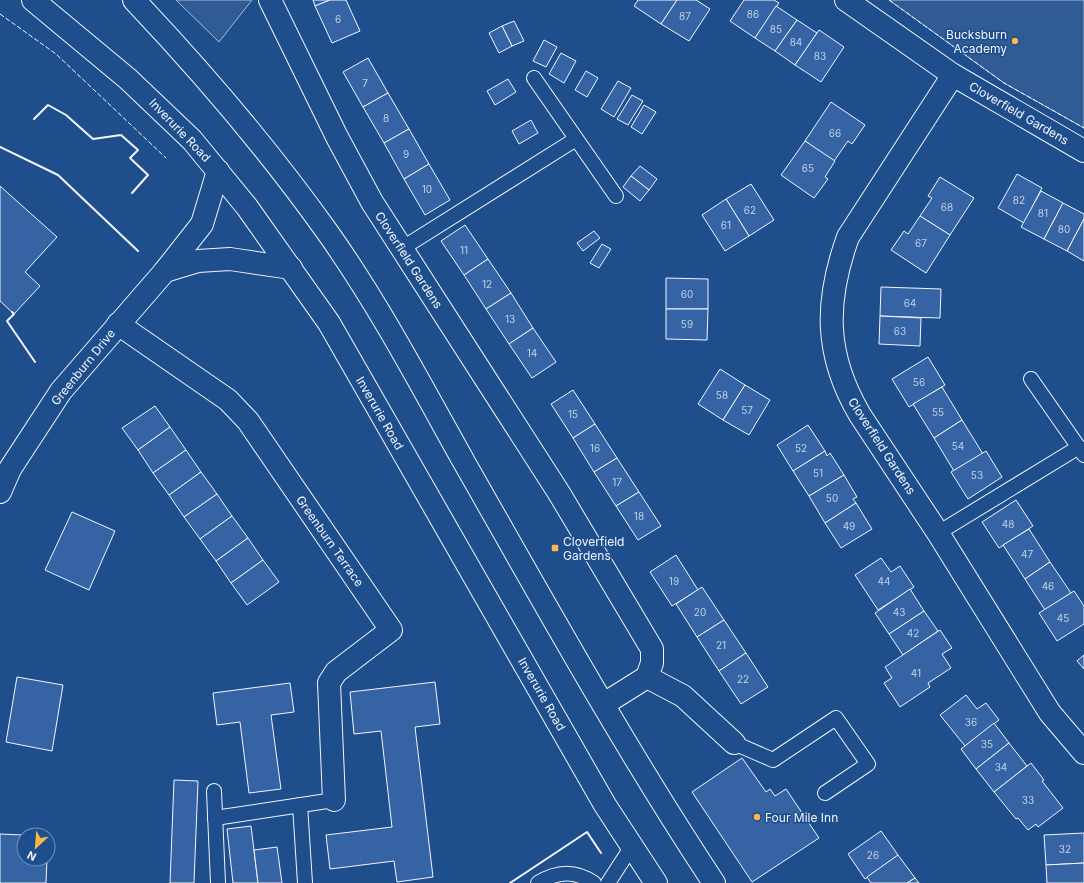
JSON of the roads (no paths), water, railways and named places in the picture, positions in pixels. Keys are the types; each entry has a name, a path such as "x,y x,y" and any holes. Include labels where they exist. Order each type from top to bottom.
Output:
{"street":[{"name":"Inverurie Road","path":"33,0 128,79 192,140 247,207 291,268 329,323 605,805 656,883"},
{"path":"134,0 192,61 238,115 329,234 386,323 576,659 660,801 714,883"},
{"name":"Cloverfield Gardens","path":"270,0 337,137 372,202 559,494 652,649 652,663 647,677"},
{"name":"Cloverfield Gardens","path":"846,0 953,75 1084,151"},
{"name":"Cloverfield Gardens","path":"953,75 848,237 842,254 832,296 832,336 836,358 851,400 938,533 1050,712 1084,753"},
{"name":"Greenburn Drive","path":"0,492 10,469 61,391 165,271 202,224 218,171"},
{"path":"165,271 198,261 230,259 291,268"},
{"name":"Greenburn Terrace","path":"118,324 228,400 248,421 391,630 336,672 329,683 334,800"},
{"path":"604,704 647,677 683,696 734,743"}],"lane":[{"path":"534,78 616,196"},
{"path":"401,249 576,139"},
{"path":"938,533 1081,451 1031,379"},
{"path":"734,743 773,760 836,718 868,764 825,793"},
{"path":"214,791 218,883"},
{"path":"215,818 334,800"},
{"path":"300,805 305,883"},
{"path":"608,883 632,846"},
{"path":"538,883 563,872 578,875 592,882"}],"place":[{"name":"Bucksburn Academy","path":"1015,41"},
{"name":"Cloverfield Gardens","path":"555,548"},
{"name":"Four Mile Inn","path":"757,817"}]}
